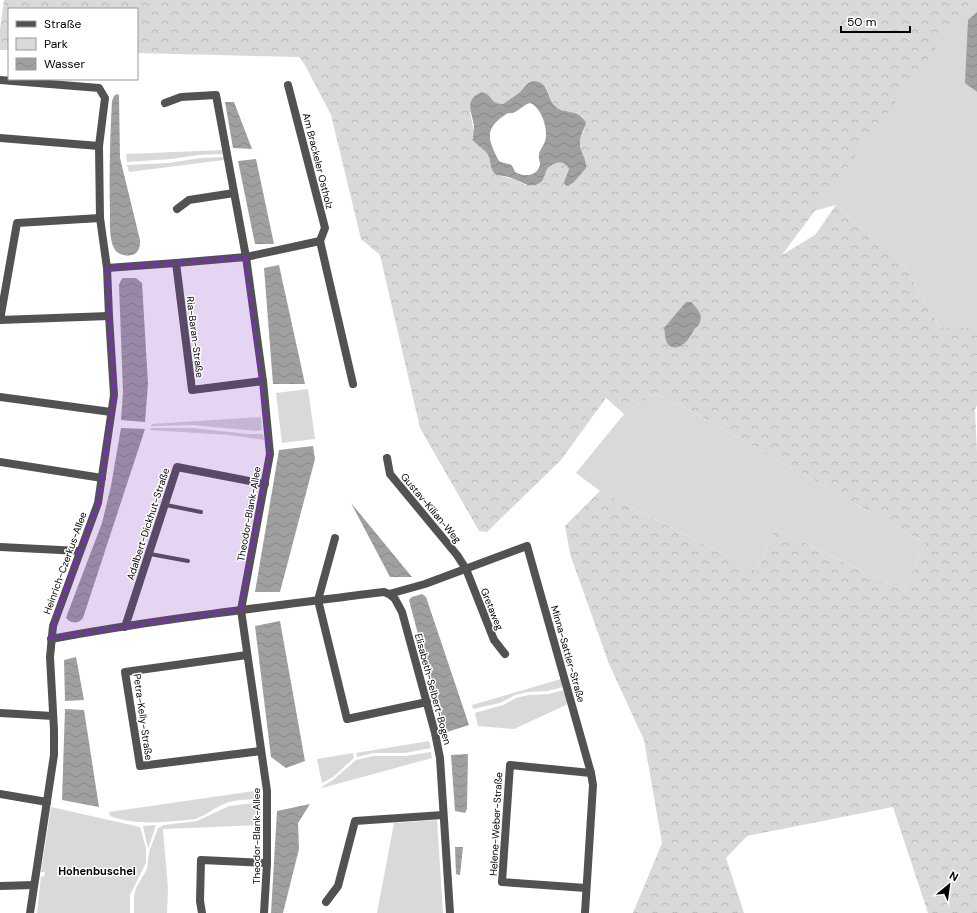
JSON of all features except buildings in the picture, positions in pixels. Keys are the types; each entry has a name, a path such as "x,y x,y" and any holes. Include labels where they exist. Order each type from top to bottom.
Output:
{"street":[{"name":"Heinrich-Czerkus-Allee","path":"0,80 99,88 105,98 99,146 100,218 107,268 114,395 98,503 56,615 51,639 50,657 54,755 30,913"},
{"name":"Am Brackeler Ostholz","path":"288,85 324,228 320,241 353,384"},
{"name":"Theodor-Blank-Allee","path":"165,103 181,97 216,95 246,257 263,381 270,454 241,610 267,790 267,863 264,913"},
{"path":"0,138 99,146"},
{"path":"177,210 189,200 234,193"},
{"path":"100,218 16,222 0,320 109,316"},
{"path":"107,268 176,264 246,257 320,241"},
{"name":"Ria-Baran-Straße","path":"176,264 192,390 263,381"},
{"path":"0,397 112,412"},
{"name":"Gustav-Kilian-Weg","path":"387,458 390,474 466,568"},
{"path":"0,462 102,478"},
{"name":"Adalbert-Dickhut-Straße","path":"125,627 166,505 177,467 265,484"},
{"path":"335,538 318,600 347,719 427,702"},
{"name":"Minna-Sattler-Straße","path":"389,594 425,584 527,546 591,773 593,785 585,913"},
{"path":"0,547 80,551"},
{"name":"Gretaweg","path":"466,568 494,640 505,654"},
{"path":"51,639 241,610 384,592 389,594"},
{"name":"Elisabeth-Selbert-Bogen","path":"389,594 395,599 402,612 427,702 440,758 450,913"},
{"name":"Petra-Kelly-Straße","path":"248,655 125,672 140,766 261,751"},
{"path":"0,713 53,716"},
{"name":"Helene-Weber-Straße","path":"586,888 502,882 510,765 591,773"},
{"path":"0,794 47,802"},
{"path":"326,902 338,886 355,821 443,815"},
{"path":"202,913 200,901 201,860 267,863"},
{"path":"0,886 34,885"}],"lane":[{"path":"166,505 201,512"},
{"path":"150,554 188,561"}],"highlighted area":[{"path":"246,257 270,454 241,610 51,639 56,615 98,503 102,478 114,395 107,268"}],"green space":[{"path":"4,0 975,0 968,5 782,255 815,235 836,205 902,263 941,328 977,328 977,405 975,410 977,453 977,913 928,913 893,807 747,836 726,858 744,913 633,913 662,843 644,740 609,664 570,554 565,526 600,491 756,571 776,529 904,591 925,543 689,410 654,393 624,414 606,398 561,460 487,532 479,531 420,428 380,255 361,239 331,115 305,65 299,57 138,53 138,8 8,8 8,50 0,50 0,30","holes":["528,83 546,88 552,102 558,108 583,117 585,128 580,144 581,151 586,161 574,182 565,180 569,169 564,164 558,162 549,167 543,179 525,185 514,179 496,175 492,169 487,153 476,143 470,113 489,96 495,103 503,104 519,93"]},
{"path":"977,0 977,12 965,83 977,92 977,328 941,328 902,263 836,205 814,211 833,143 889,58"},
{"path":"223,150 223,154 127,162 126,154"},
{"path":"224,157 224,160 129,172 127,165 168,163 201,158"},
{"path":"308,389 315,439 282,443 276,393"},
{"path":"654,393 689,410 925,543 904,591 776,529 756,571 600,491 576,473 624,414"},
{"path":"261,417 262,430 256,431 193,425 151,426 152,424"},
{"path":"151,428 192,428 248,434 263,434 264,440 229,435 150,430"},
{"path":"561,679 563,687 547,691 528,692 515,695 500,703 473,709 472,705"},
{"path":"564,690 568,704 514,729 478,726 475,713 503,705 516,698 529,695 549,694"},
{"path":"429,741 431,748 405,753 373,753 357,757 356,753"},
{"path":"431,752 432,758 322,788 356,760 373,756 406,756"},
{"path":"353,753 354,758 333,777 322,783 317,759"},
{"path":"261,790 261,798 226,803 195,819 142,822 110,816 109,812"},
{"path":"261,802 260,825 163,829 168,888 167,913 134,913 134,896 136,888 147,869 149,852 158,828 164,825 197,821 229,806"},
{"path":"51,807 140,827 146,848 146,863 130,895 130,913 37,913 41,876 44,877 45,872 41,872"},
{"path":"437,820 443,913 377,913 394,823"},
{"path":"156,825 148,849 143,826"}],"water":[{"path":"977,12 977,92 965,83 968,20"},
{"path":"533,81 542,83 554,105 562,110 579,115 586,123 580,142 586,162 586,168 574,182 568,186 565,185 564,182 569,169 565,164 560,162 548,168 542,181 535,185 529,185 510,177 496,175 492,169 488,154 473,140 474,126 470,107 472,99 482,92 489,96 495,103 503,104 519,93 528,83","holes":["530,103 538,109 543,119 546,136 539,153 539,168 533,174 522,175 515,172 511,165 499,161 492,146 490,134 491,129 500,118 508,113 514,113"]},
{"path":"117,94 119,95 120,158 140,240 137,252 132,255 121,254 116,251 112,244 110,230 111,115 112,101 114,96"},
{"path":"225,102 234,102 252,149 233,148"},
{"path":"256,159 274,244 255,244 238,161"},
{"path":"279,265 305,384 273,384 264,268"},
{"path":"123,278 136,278 142,283 148,384 145,422 121,420 123,392 119,285"},
{"path":"686,302 691,302 696,308 700,314 701,320 686,342 680,346 672,347 667,343 664,328"},
{"path":"121,428 145,429 83,618 77,622 73,622 66,618 102,523 111,486"},
{"path":"313,446 315,459 280,592 255,592 279,450"},
{"path":"351,503 412,577 390,577"},
{"path":"422,594 426,597 469,725 444,733 409,600 412,597"},
{"path":"280,621 305,761 286,768 271,757 255,626"},
{"path":"76,657 84,700 65,701 64,660"},
{"path":"65,709 84,710 99,807 62,800"},
{"path":"468,754 467,809 465,813 455,811 451,755"},
{"path":"310,804 298,823 299,849 283,913 271,913 277,811"},
{"path":"455,847 463,847 460,875 456,874"}],"district":[{"name":"Hohenbuschei","path":"97,871"}]}
